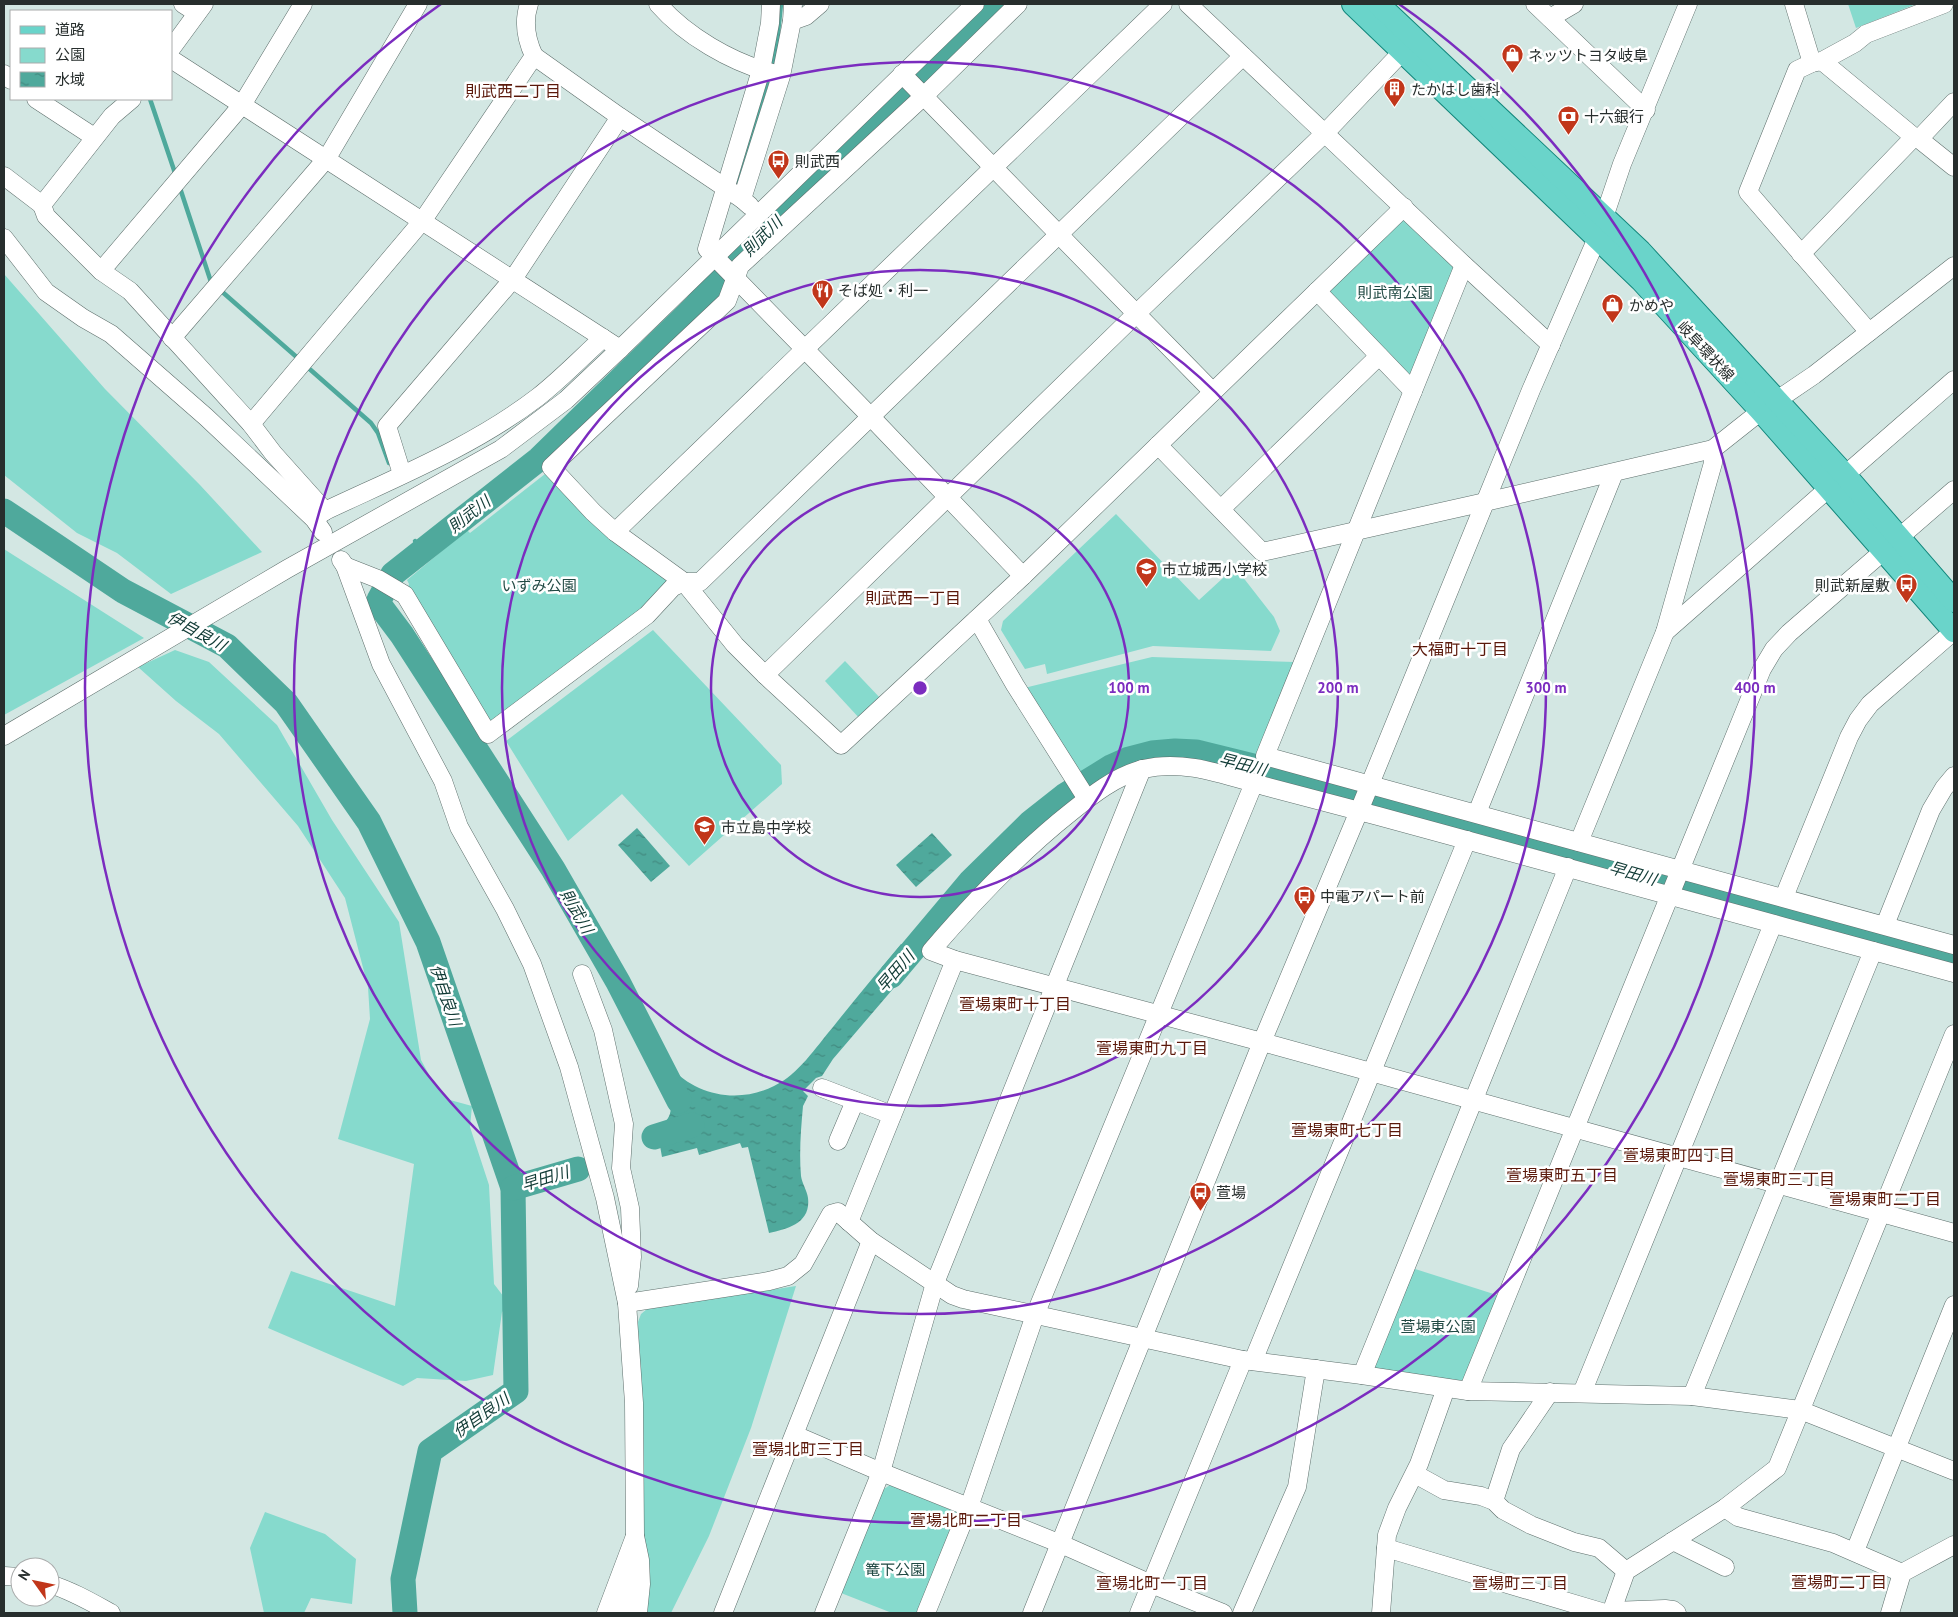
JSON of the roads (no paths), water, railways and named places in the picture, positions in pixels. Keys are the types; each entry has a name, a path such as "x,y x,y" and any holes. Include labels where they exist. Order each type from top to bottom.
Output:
{"main road":[{"name":"岐阜環状線","path":"1353,4 1769,405"},
{"name":"岐阜環状線","path":"1378,4 1604,216 1662,274 1769,405 1891,545 1954,631"},
{"name":"岐阜環状線","path":"1891,545 1954,601"}],"street":[{"path":"101,271 178,183 242,105 303,4"},
{"path":"172,338 327,158 418,4"},
{"path":"529,4 525,15 527,42 534,56 734,194 759,215"},
{"path":"658,4 682,26 706,43 732,57 771,73"},
{"path":"771,4 771,73"},
{"path":"820,4 806,16 792,12 734,194 707,249 1023,576"},
{"path":"726,269 740,266 914,86 975,4"},
{"path":"4,736 276,575 501,449 566,400 620,349 726,269 759,215 914,86 1018,4"},
{"path":"615,532 1163,4"},
{"path":"1188,4 1551,345"},
{"path":"1535,4 1646,110"},
{"path":"1550,18 1574,4"},
{"path":"1032,1613 1262,1042 1485,502 1597,238 1622,164 1646,110 1688,4"},
{"path":"1794,4 1817,62 1954,167"},
{"path":"1869,332 1748,192 1796,70 1856,44 1866,34 1944,4"},
{"path":"172,47 195,7"},
{"path":"765,675 1325,133 1403,51"},
{"path":"251,424 423,220 534,56"},
{"path":"638,1613 641,1584 640,1560 635,1536 634,1403 627,1303 605,1198 574,1086 532,964 505,909 459,827 443,781 381,664 342,561 405,595 488,734 647,614 673,587 684,582 700,582 872,418 968,322 1243,56"},
{"path":"172,60 620,349"},
{"path":"914,86 1213,392"},
{"path":"38,100 94,137"},
{"path":"42,205 94,137 112,116 131,100"},
{"path":"1801,254 1954,102"},
{"path":"402,474 387,426 513,279 620,117"},
{"path":"4,176 42,205 46,216 101,271 130,291 251,424 321,521"},
{"path":"726,269 727,301 552,467 593,512 615,532 684,582 735,645 841,745 1023,576 1404,207"},
{"path":"4,238 46,292 83,318 111,334 321,521"},
{"path":"1464,265 1265,756 1467,840 1672,894 1954,974"},
{"path":"1158,445 1262,552 1357,529 1614,473 1712,449 1769,405 1814,375 1954,266"},
{"path":"1317,291 1413,391"},
{"path":"321,521 402,474 442,456 504,421 540,396 603,338"},
{"path":"1221,509 1379,356"},
{"path":"1665,632 1954,380"},
{"path":"1580,842 1665,632 1713,463 1712,449"},
{"path":"1477,813 1614,473"},
{"path":"1468,1392 1762,669 1789,633 1954,490"},
{"path":"977,619 1086,798"},
{"path":"1784,897 1849,737 1858,720 1870,704 1954,631"},
{"path":"1954,945 1784,897 1680,872 1477,813 1254,783 1197,768 1168,766 1142,769 1118,778 1086,798 1009,866 931,951 955,960 1262,1042 1954,1233"},
{"path":"824,1613 881,1472 935,1283 1142,769"},
{"path":"1885,925 1931,810 1944,788 1954,776"},
{"path":"926,1613 970,1507 1035,1315 1254,783"},
{"path":"1139,1613 1371,1073 1467,840"},
{"path":"1362,1375 1568,867"},
{"path":"1582,1392 1773,924"},
{"path":"1692,1396 1873,951"},
{"path":"849,1222 955,960"},
{"path":"582,974 603,1030 624,1124 621,1168 630,1208 632,1256 627,1303"},
{"path":"1609,1612 1626,1571 1725,1508 1777,1468 1954,1034"},
{"path":"822,1088 892,1115"},
{"path":"838,1141 855,1101"},
{"path":"627,1303 769,1281 788,1276 804,1264 831,1214 838,1212 871,1241 962,1300 1248,1361 1362,1375 1468,1392 1582,1392 1692,1396 1800,1410 1954,1471"},
{"path":"723,1613 871,1241"},
{"path":"1855,1551 1954,1305"},
{"path":"1242,1613 1297,1487 1316,1369"},
{"path":"1381,1613 1388,1535 1397,1508 1415,1474 1446,1388"},
{"path":"1494,1501 1511,1450 1550,1392"},
{"path":"795,1435 881,1472 1061,1544 1151,1584 1223,1613"},
{"path":"1415,1474 1444,1490 1481,1496 1494,1501 1503,1510 1531,1525 1574,1542 1599,1548 1626,1571"},
{"path":"1725,1508 1738,1518 1833,1543 1902,1573"},
{"path":"606,1613 635,1536"},
{"path":"1673,1541 1725,1567"},
{"path":"1890,1613 1902,1573 1954,1545"},
{"path":"1386,1548 1609,1612 1665,1609 1673,1610 1677,1613"},
{"path":"624,1613 627,1593 640,1560"},
{"path":"60,1588 89,1600 111,1613"}],"water":[{"path":"637,828 670,866 651,882 618,845"},
{"path":"932,833 952,855 916,887 896,865"},
{"path":"901,944 922,955 833,1059 822,1076 816,1078 803,1091 808,1096 803,1106 800,1167 808,1198 808,1207 802,1219 790,1227 769,1233 748,1147 742,1148 740,1143 699,1155 697,1148 662,1157 657,1129 665,1123 671,1110 668,1097 657,1075 670,1066 692,1084 718,1094 746,1095 761,1092 774,1086 799,1068"}],"waterway":[{"path":"771,69 776,52 781,4"},
{"name":"則武川","path":"679,1101 618,982 553,869 402,635 381,607 379,600 393,574 539,459 696,306 714,284 753,244 1001,4"},
{"path":"734,188 769,76"},
{"path":"150,100 176,176"},
{"path":"179,185 213,284"},
{"path":"219,289 300,360"},
{"path":"305,365 371,423 378,433 389,463"},
{"name":"伊自良川","path":"4,511 123,591 227,646 286,703 369,822 428,942 513,1188 516,1391 430,1451 403,1579 405,1613"},
{"path":"415,541 420,553"},
{"name":"早田川","path":"891,976 970,882 1031,822 1064,796 1111,767 1129,759 1152,753 1175,751 1196,752 1265,769 1399,809 1954,963"},
{"name":"早田川","path":"654,1137 692,1125"},
{"name":"早田川","path":"513,1188 578,1169"}],"place":[{"name":"ネッツトヨタ岐阜","path":"1512,74"},
{"name":"たかはし歯科","path":"1395,108"},
{"name":"十六銀行","path":"1568,135"},
{"name":"則武西","path":"779,180"},
{"name":"そば処・利一","path":"822,309"},
{"name":"かめや","path":"1613,324"},
{"name":"市立城西小学校","path":"1146,588"},
{"name":"則武新屋敷","path":"1906,604"},
{"name":"市立島中学校","path":"705,846"},
{"name":"中電アパート前","path":"1304,915"},
{"name":"萱場","path":"1200,1211"}],"district":[{"name":"則武西二丁目","path":"513,91"},
{"name":"則武西一丁目","path":"913,598"},
{"name":"大福町十丁目","path":"1460,649"},
{"name":"萱場東町十丁目","path":"1015,1004"},
{"name":"萱場東町九丁目","path":"1152,1048"},
{"name":"萱場東町七丁目","path":"1347,1130"},
{"name":"萱場東町四丁目","path":"1679,1155"},
{"name":"萱場東町五丁目","path":"1562,1175"},
{"name":"萱場東町三丁目","path":"1779,1179"},
{"name":"萱場東町二丁目","path":"1885,1199"},
{"name":"萱場北町三丁目","path":"808,1449"},
{"name":"萱場北町二丁目","path":"966,1520"},
{"name":"萱場町二丁目","path":"1839,1582"},
{"name":"萱場北町一丁目","path":"1152,1583"},
{"name":"萱場町三丁目","path":"1520,1583"}],"park label":[{"name":"則武南公園","path":"1395,292"},
{"name":"いずみ公園","path":"539,585"},
{"name":"萱場東公園","path":"1438,1326"},
{"name":"篭下公園","path":"895,1569"}]}
